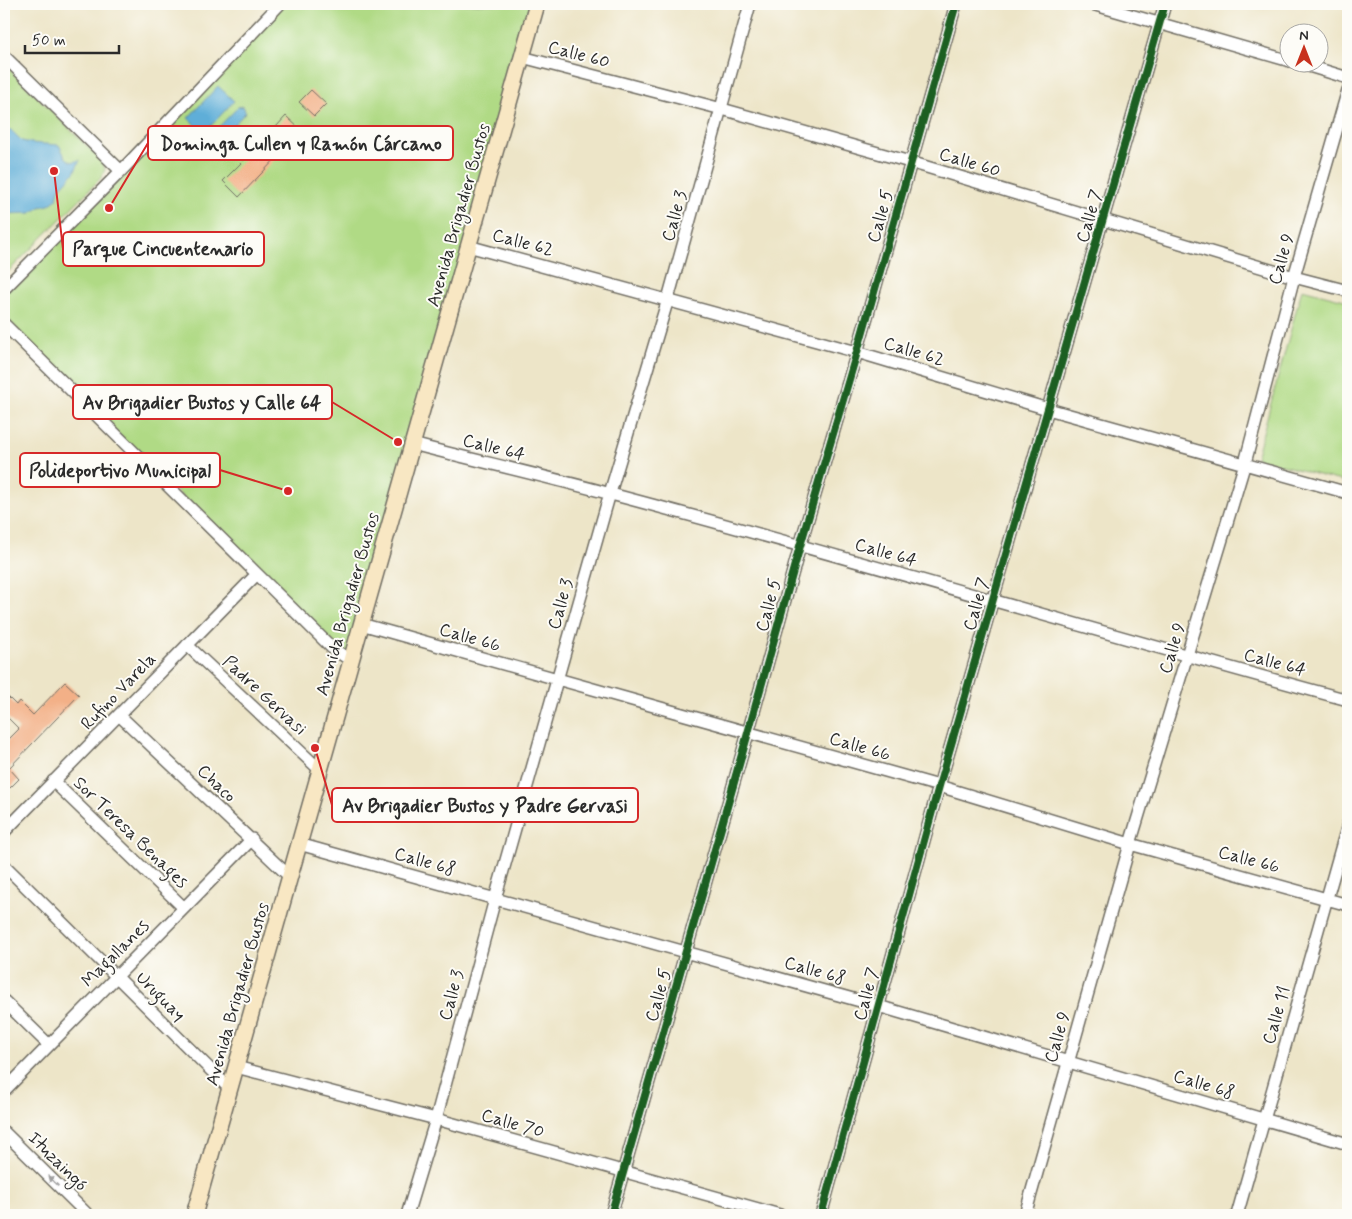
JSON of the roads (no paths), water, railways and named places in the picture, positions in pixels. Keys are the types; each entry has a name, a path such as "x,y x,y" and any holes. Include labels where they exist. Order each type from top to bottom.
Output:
{"street":[{"path":"4,289 280,4"},
{"name":"Avenida Brigadier Bustos","path":"194,1215 537,4"},
{"name":"Calle 3","path":"407,1215 436,1119 495,899 610,493 722,110 750,4"},
{"name":"Calle 5","path":"611,1215 800,546 956,4"},
{"path":"1092,4 1280,58"},
{"name":"Calle 7","path":"821,1215 939,786 1165,4"},
{"path":"4,56 121,170"},
{"name":"Calle 60","path":"522,57 910,162 1348,291"},
{"path":"1328,72 1348,78"},
{"name":"Calle 9","path":"1025,1215 1130,844 1245,463 1294,276 1348,90"},
{"name":"Calle 62","path":"468,246 857,352 1048,409 1348,493"},
{"path":"4,324 332,648 350,660"},
{"name":"Calle 64","path":"412,444 610,493 993,600 1188,657 1348,700"},
{"name":"Rufino Varela","path":"4,832 257,574"},
{"name":"Calle 66","path":"361,624 939,786 1130,844 1348,905"},
{"name":"Padre Gervasi","path":"187,645 320,770"},
{"name":"Chaco","path":"119,715 290,877"},
{"name":"Sor Teresa Benages","path":"53,782 184,908"},
{"name":"Calle 11","path":"1237,1215 1348,824"},
{"name":"Magallanes","path":"4,1091 252,839"},
{"name":"Calle 68","path":"299,844 686,951 1348,1144"},
{"name":"Uruguay","path":"4,866 230,1089"},
{"path":"4,1001 49,1045"},
{"name":"Calle 70","path":"236,1067 436,1119 780,1215"},
{"name":"Ituzaingó","path":"4,1132 88,1215"}],"water":[{"path":"218,86 234,101 204,133 188,118"},
{"path":"239,106 242,106 246,112 215,144 209,137"},
{"path":"10,129 22,141 59,145 66,158 72,162 80,160 74,173 59,189 57,199 31,213 4,214 4,137 6,137"}],"place":[{"name":"Parque Cincuentenario","path":"54,171"},
{"name":"Dominga Cullen y Ramón Cárcano","path":"109,208"},
{"name":"Av Brigadier Bustos y Calle 64","path":"398,442"},
{"name":"Polideportivo Municipal","path":"288,491"},
{"name":"Av Brigadier Bustos y Padre Gervasi","path":"315,748"}]}
